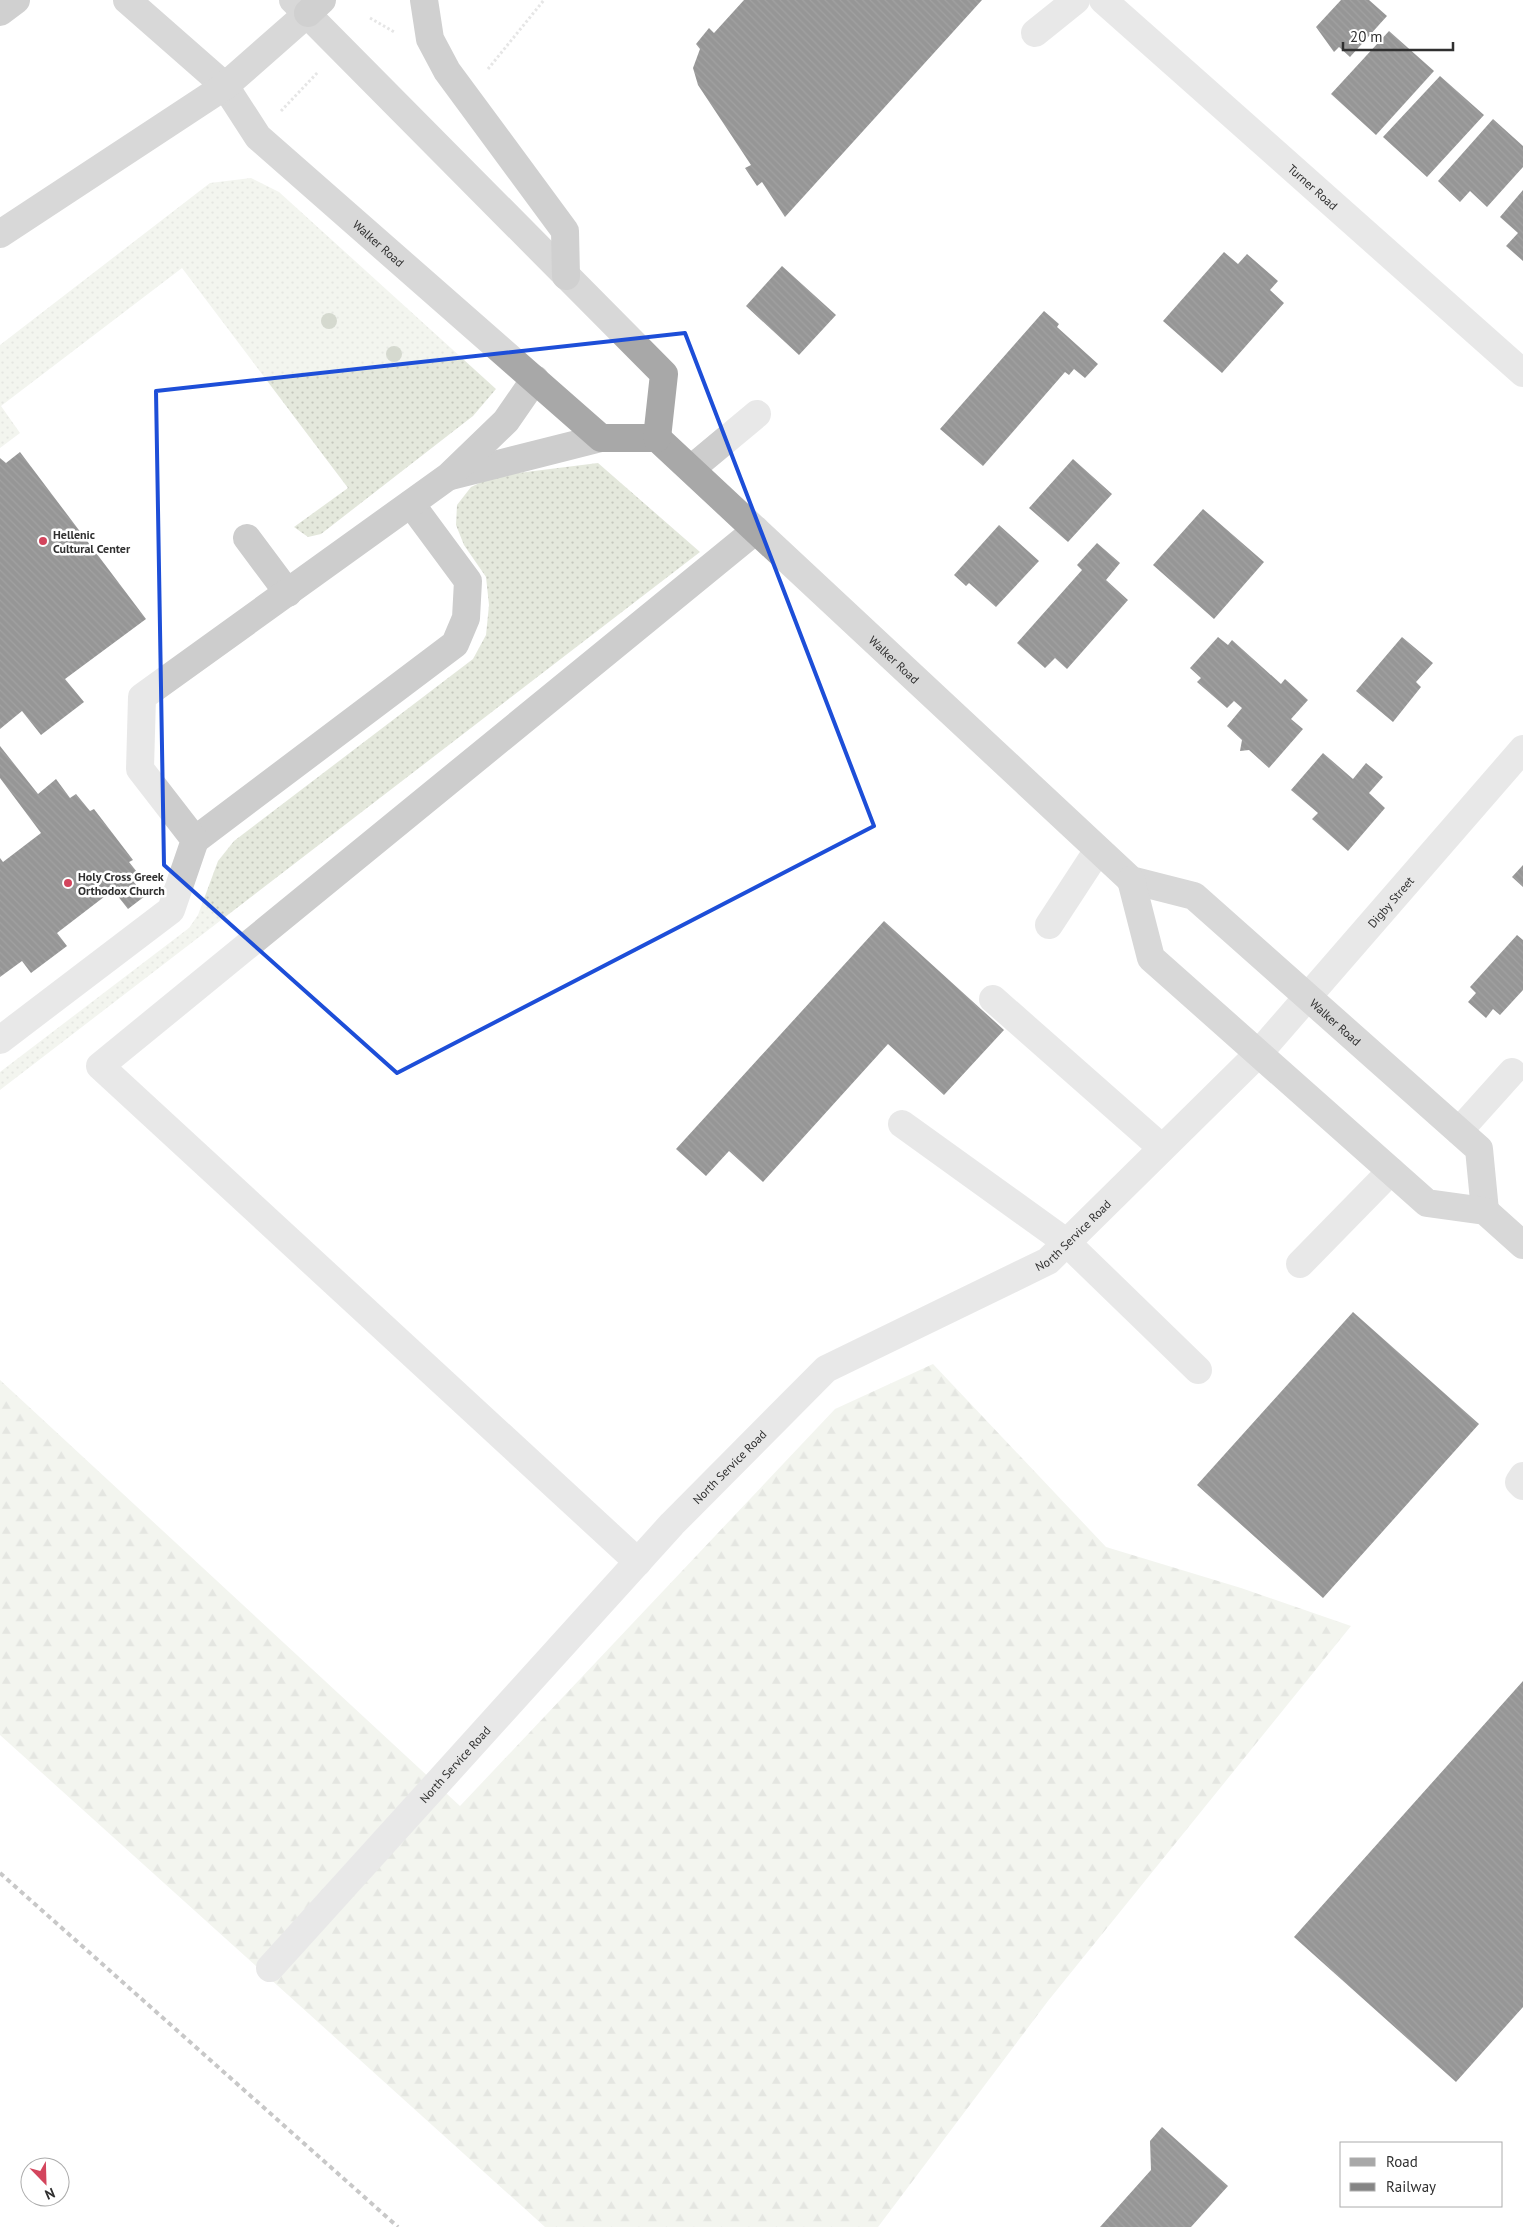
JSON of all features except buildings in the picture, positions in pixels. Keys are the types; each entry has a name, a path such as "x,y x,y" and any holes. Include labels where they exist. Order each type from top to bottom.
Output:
{"highway":[{"path":"0,12 16,0"},
{"path":"424,0 430,39 447,71 565,231 566,276"}],"main road":[{"name":"Walker Road","path":"127,0 225,86 258,137 601,438"},
{"path":"0,234 225,86 308,4 566,276 664,374 657,438 601,438"},
{"name":"Walker Road","path":"657,438 1131,880 1194,896 1479,1149 1485,1211"},
{"path":"1131,880 1151,958 1427,1203 1485,1211 1523,1245"}],"street":[{"path":"1035,33 1076,0"},
{"name":"Turner Road","path":"1103,0 1523,373"},
{"path":"195,840 140,770 142,697 449,476 506,422 535,379"},
{"path":"691,469 757,414"},
{"path":"449,476 601,438"},
{"path":"0,1040 171,910 195,840 455,644 466,618 468,581 411,504"},
{"path":"638,1562 100,1066 756,530"},
{"path":"248,538 288,593"},
{"name":"Digby Street","path":"1258,1054 1523,749"},
{"path":"1049,925 1098,850"},
{"path":"993,999 1162,1148"},
{"name":"North Service Road","path":"270,1968 672,1524 826,1369 1048,1261 1258,1054"},
{"path":"1459,1131 1512,1072"},
{"path":"902,1124 1066,1242 1198,1370"},
{"path":"1300,1264 1391,1171"},
{"path":"1523,1476 1519,1482 1523,1486"}],"path":[{"path":"486,72 544,0"},
{"path":"370,18 403,37"},
{"path":"277,115 318,72"}],"highlighted area":[{"path":"685,333 874,826 397,1073 164,865 156,391"}],"green space":[{"path":"251,178 279,192 496,389 473,416 321,534 308,537 294,527 348,488 182,268 1,406 20,433 0,448 0,345 210,183"},
{"path":"598,463 700,552 0,1090 0,1072 189,928 198,915 218,861 234,841 473,659 486,635 489,605 486,577 464,545 456,525 457,505 471,487 494,476"},
{"path":"933,1364 1106,1547 1241,1588 1351,1626 1048,2001 878,2227 545,2227 0,1735 0,1380 460,1806 835,1409"}],"railway":[{"path":"0,1873 398,2227"}],"place":[{"name":"Hellenic Cultural Center","path":"43,541"},
{"name":"Holy Cross Greek Orthodox Church","path":"68,883"}]}
